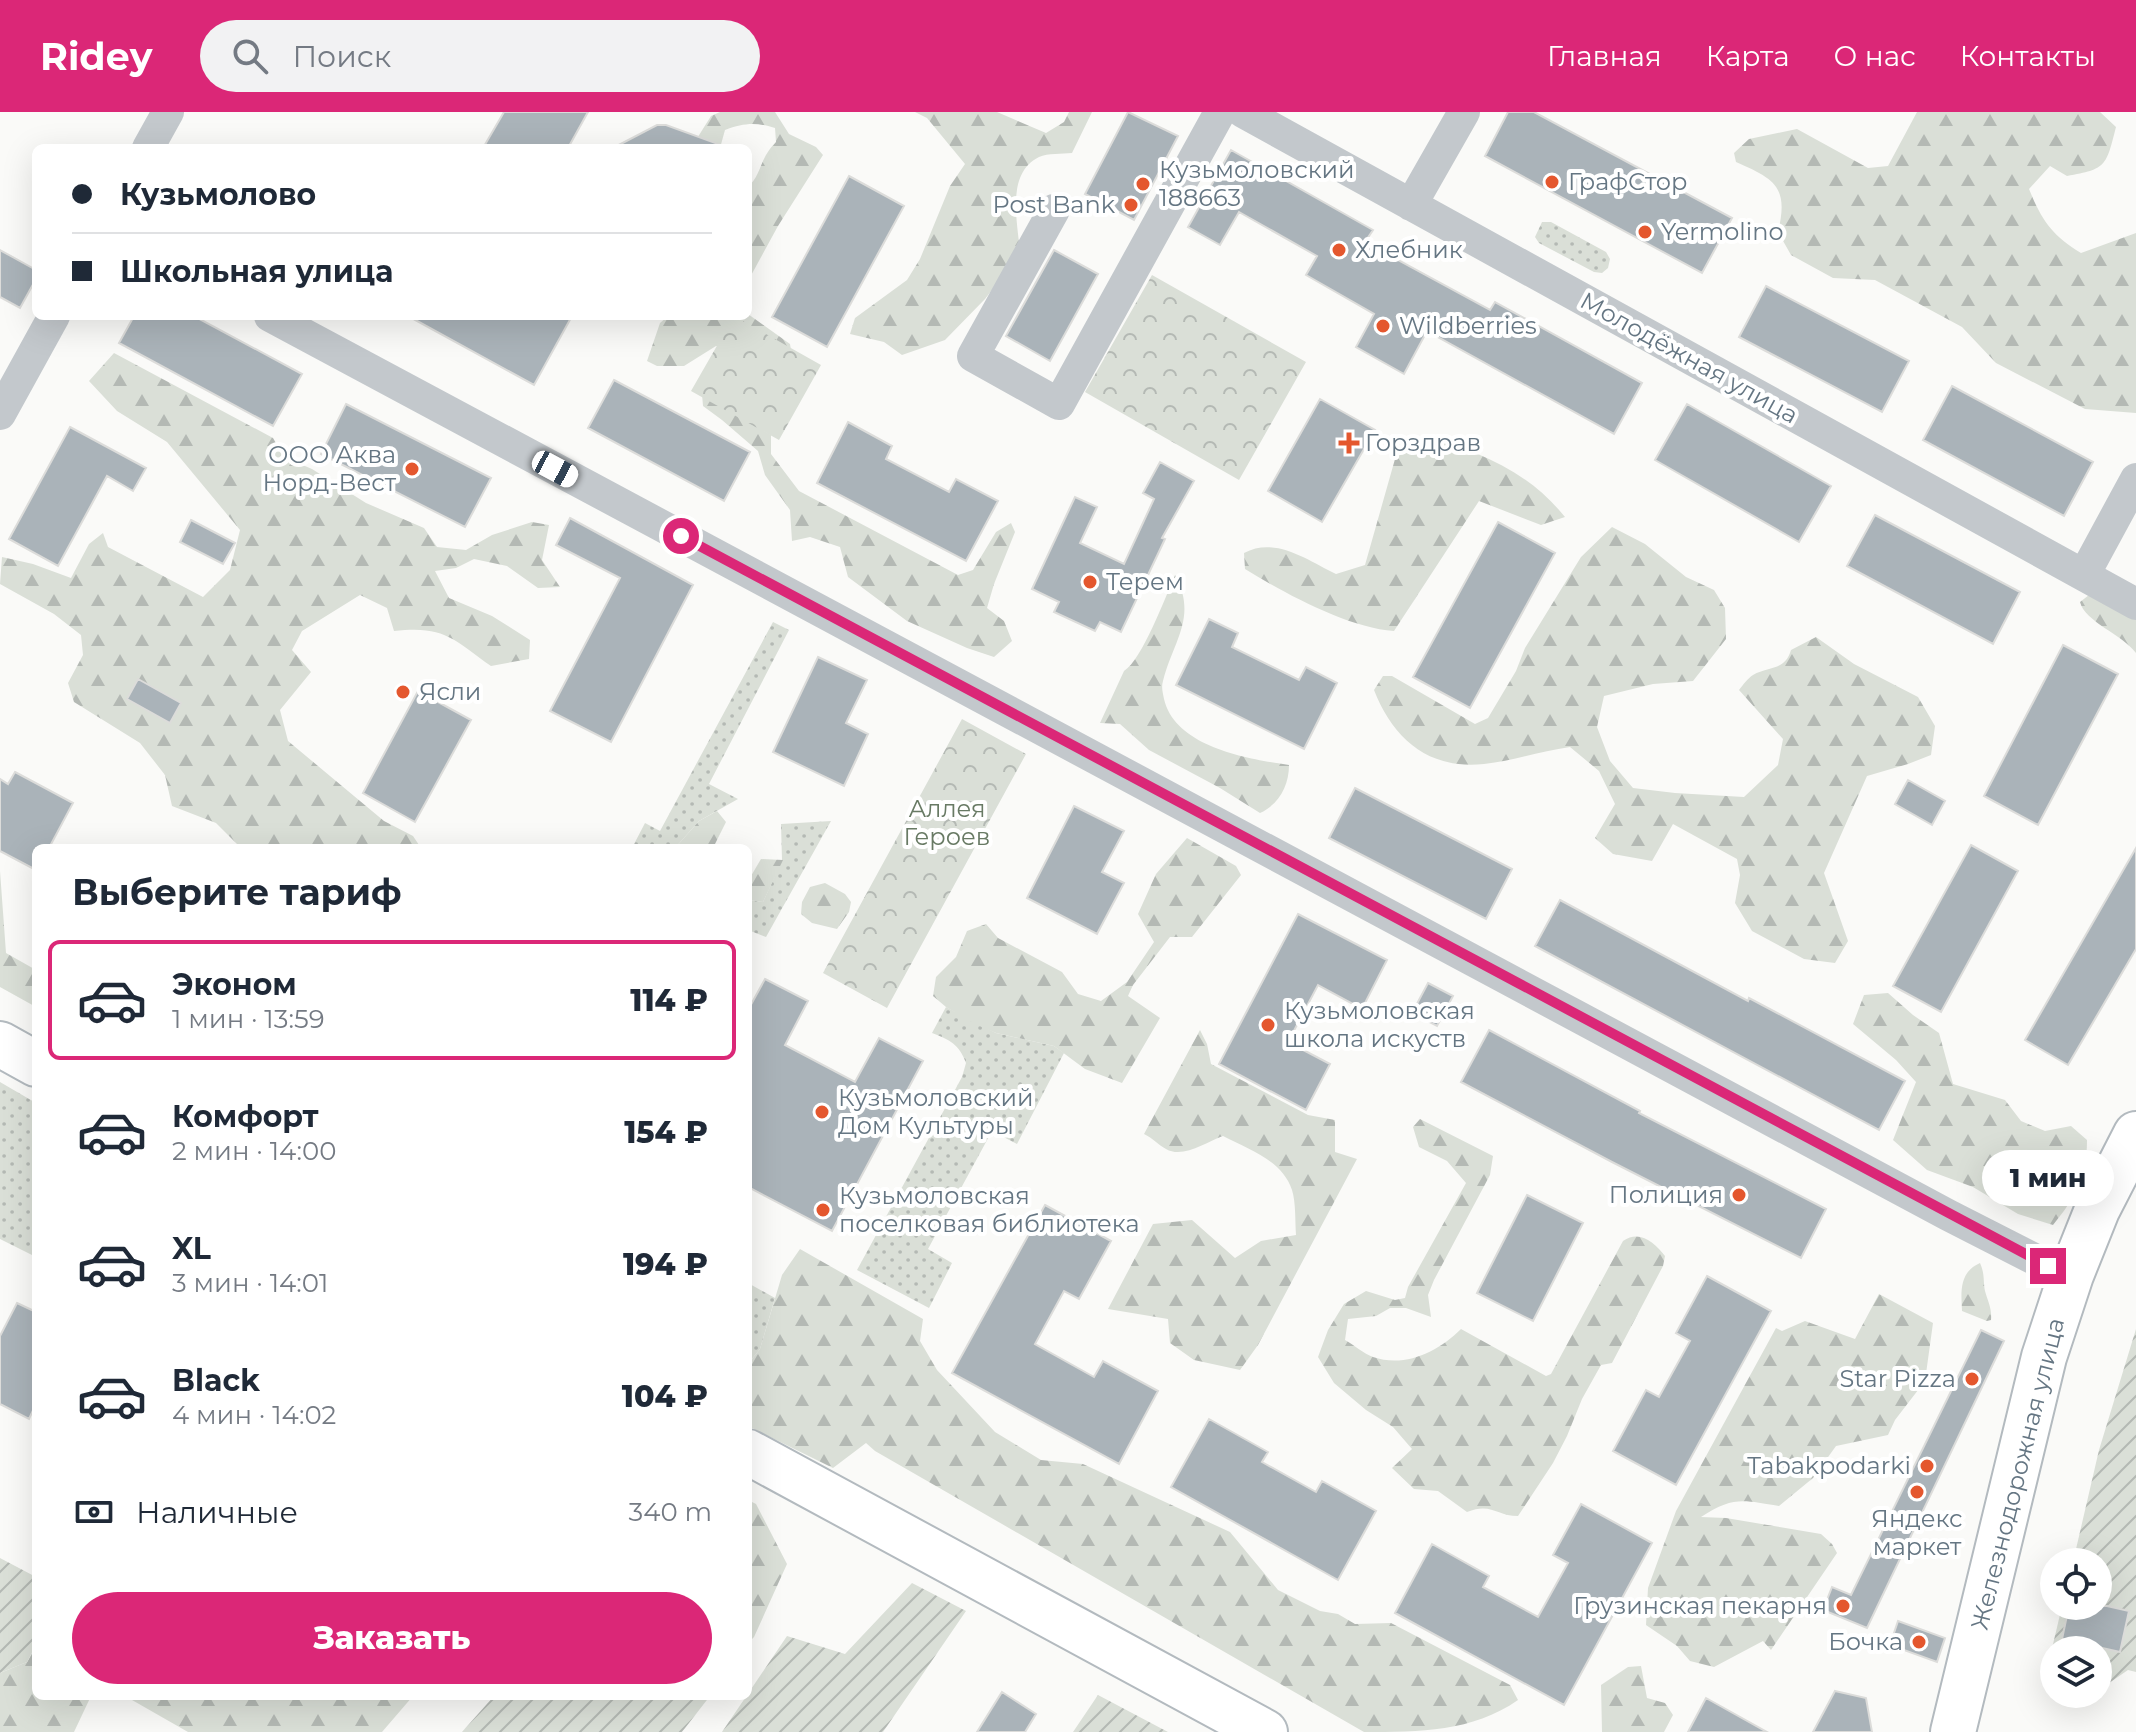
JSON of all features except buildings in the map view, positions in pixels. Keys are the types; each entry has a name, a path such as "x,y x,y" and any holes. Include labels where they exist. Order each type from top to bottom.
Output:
{"main road":[{"path":"0,1044 32,1062"},
{"name":"Железнодорожная улица","path":"1953,1732 2044,1357 2071,1275 2097,1210 2136,1134"},
{"path":"752,1454 1265,1732"}],"street":[{"path":"150,144 168,112"},
{"path":"1054,210 973,356 1059,404 1220,112"},
{"name":"Молодёжная улица","path":"1243,112 2136,604"},
{"path":"1411,205 1464,112"},
{"path":"0,414 52,320"},
{"path":"277,320 1970,1226 2071,1275"},
{"path":"2084,575 2136,479"}],"green space":[{"path":"720,112 775,112 789,134 816,147 823,155 752,274 752,182 766,154 776,142 775,128 756,124 738,126 725,130 721,144 694,144 711,116"},
{"path":"915,112 997,112 1046,133 1064,122 1069,112 1092,112 1072,153 1039,157 1021,175 1016,200 1020,253 985,299 945,340 902,355 884,342 850,334 855,318 907,280 920,259 950,186 965,164 927,118"},
{"path":"1917,112 2100,112 2116,127 2103,164 2090,171 2067,176 2050,166 2029,189 2049,226 2081,253 2136,233 2136,413 2085,409 1996,363 1962,327 1875,280 1833,278 1791,255 1778,232 1782,204 1776,186 1761,174 1736,162 1734,153 1749,139 1797,129 1868,168 1888,166"},
{"path":"1542,222 1551,222 1606,252 1610,259 1608,268 1602,273 1594,272 1539,243 1535,237"},
{"path":"1152,275 1306,362 1239,480 1085,392"},
{"path":"752,317 790,344 792,356 716,346 684,366 657,366 647,361 663,320 752,320"},
{"path":"732,320 741,320 821,365 779,440 691,391"},
{"path":"114,353 273,438 284,457 312,469 366,503 424,528 437,547 466,550 492,535 532,522 549,525 542,560 560,587 538,588 507,566 474,559 456,568 435,571 449,598 492,616 530,640 529,659 491,666 457,641 437,632 394,631 387,608 360,595 302,631 292,650 311,672 280,710 288,741 384,821 413,836 418,844 237,844 216,823 172,806 165,775 140,743 74,702 68,683 83,655 81,635 54,614 0,584 2,557 71,578 89,544 103,533 108,547 203,597 230,570 240,530 167,442 117,411 89,381"},
{"path":"702,394 771,435 771,454 799,491 958,575 973,570 996,532 1011,523 1015,532 987,608 1004,621 1012,641 994,657 907,621 848,577 840,547 810,537 792,541 790,510 765,475 758,451 703,406"},
{"path":"1422,436 1500,464 1535,487 1565,517 1541,525 1479,501 1394,631 1337,616 1245,569 1244,553 1267,547 1291,552 1336,574 1365,565 1397,452"},
{"path":"1612,527 1645,544 1686,577 1714,590 1725,608 1726,639 1693,681 1653,684 1604,696 1597,727 1610,761 1633,788 1744,797 1778,765 1783,739 1739,690 1753,675 1781,665 1791,650 1816,637 1854,664 1918,697 1935,726 1931,755 1867,776 1824,873 1848,941 1835,963 1804,959 1752,931 1735,903 1740,875 1737,859 1673,824 1652,861 1613,854 1595,838 1615,804 1599,771 1570,747 1484,764 1446,762 1416,748 1403,737 1382,707 1374,690 1383,676 1392,676 1475,724 1488,718 1516,671 1525,648 1581,557"},
{"path":"1175,575 1181,590 1184,616 1163,681 1164,699 1182,729 1215,748 1289,765 1282,794 1273,805 1260,813 1149,750 1120,724 1100,723 1124,671 1145,642"},
{"path":"2089,595 2136,614 2136,653 2083,609 2080,602"},
{"path":"773,622 789,630 709,784 738,799 699,821 679,844 634,844 645,823 660,831"},
{"name":"Аллея Героев","path":"962,719 1026,754 887,1008 823,973"},
{"path":"717,811 726,822 715,844 679,844 699,821"},
{"path":"831,821 766,937 752,932 752,901 763,902 782,860 781,824"},
{"path":"1187,838 1236,866 1241,875 1192,937 1170,937 1133,985 1128,996 1160,1018 1122,1083 1085,1069 1054,1046 996,1033 973,1023 933,996 936,977 956,957 967,931 986,924 998,938 1062,972 1078,994 1101,1001 1127,982 1154,942 1138,914 1156,874"},
{"path":"761,859 783,860 763,902 752,901 752,874"},
{"path":"0,871 6,953 32,968 32,1005 0,987"},
{"path":"825,883 845,894 851,902 849,912 837,929 812,923 801,914 802,902 810,887"},
{"path":"1888,993 1939,1033 1953,1084 2005,1100 2021,1121 2045,1131 2071,1126 2087,1140 2079,1186 2053,1225 2018,1214 1973,1187 1927,1170 1893,1140 1916,1082 1896,1060 1853,1024 1864,995"},
{"path":"946,1007 996,1033 1054,1046 1064,1053 1017,1144 992,1131 928,1249 952,1263 929,1308 857,1270 962,1077 966,1063 960,1051 949,1041 932,1033"},
{"path":"1200,1030 1211,1064 1308,1115 1335,1120 1335,1152 1357,1159 1258,1345 1240,1370 1194,1360 1170,1343 1168,1319 1108,1309 1153,1224 1192,1220 1235,1258 1261,1241 1296,1235 1292,1190 1281,1171 1263,1157 1223,1136 1194,1148 1173,1152 1144,1134"},
{"path":"0,1082 32,1101 32,1255 0,1239"},
{"path":"1420,1119 1493,1156 1490,1175 1434,1280 1428,1295 1431,1317 1406,1308 1390,1308 1376,1316 1348,1319 1345,1340 1366,1354 1385,1360 1409,1359 1442,1345 1461,1329 1546,1376 1551,1374 1623,1241 1641,1237 1652,1242 1665,1256 1663,1266 1612,1363 1601,1365 1553,1463 1518,1516 1482,1508 1467,1512 1438,1491 1414,1489 1392,1468 1412,1449 1393,1427 1366,1410 1334,1383 1318,1357 1328,1330 1344,1304 1366,1291 1395,1300 1405,1298 1408,1287 1466,1183 1447,1161 1419,1147 1413,1127"},
{"path":"800,1249 923,1319 920,1341 937,1370 995,1432 1041,1460 1083,1464 1230,1532 1278,1590 1355,1624 1391,1623 1510,1685 1518,1700 1482,1718 1445,1728 1364,1732 875,1451 866,1443 833,1468 752,1428 752,1359 760,1349 782,1275"},
{"path":"1980,1263 1991,1312 1991,1320 1987,1321 1962,1311 1965,1277"},
{"path":"752,1285 775,1298 760,1349 752,1359"},
{"path":"1879,1294 1933,1323 1925,1381 1895,1420 1888,1435 1836,1446 1813,1478 1779,1506 1738,1501 1701,1517 1726,1518 1821,1534 1837,1553 1771,1650 1763,1641 1714,1667 1690,1661 1677,1646 1646,1625 1648,1588 1676,1511 1776,1328 1782,1331 1805,1321 1855,1339"},
{"path":"2136,1329 2136,1672 2128,1670 2112,1681 2112,1636 2055,1636 2059,1620 2112,1620 2112,1548 2076,1548 2099,1450"},
{"path":"752,1502 756,1504 787,1564 752,1639"},
{"path":"0,1558 32,1575 32,1653 27,1662 0,1673"},
{"path":"912,1583 966,1611 883,1732 722,1732 744,1700 752,1700 752,1688 787,1636 845,1654"},
{"path":"32,1653 32,1700 89,1700 74,1732 0,1732 0,1673 27,1662"},
{"path":"1641,1666 1647,1698 1665,1703 1673,1715 1664,1732 1602,1732 1601,1685 1628,1667"},
{"path":"1098,1695 1168,1732 1073,1732"},
{"path":"132,1700 410,1700 382,1732 188,1732"},
{"path":"490,1700 707,1700 682,1732 462,1732"}],"place":[{"name":"ГрафСтор","path":"1552,182"},
{"name":"Кузьмоловский 188663","path":"1143,184"},
{"name":"Post Bank","path":"1131,205"},
{"name":"Yermolino","path":"1645,232"},
{"name":"Хлебник","path":"1339,250"},
{"name":"Wildberries","path":"1383,326"},
{"name":"Горздрав","path":"1349,443"},
{"name":"ООО Аква Норд-Вест","path":"412,469"},
{"name":"Терем","path":"1090,582"},
{"name":"Ясли","path":"403,692"},
{"name":"Кузьмоловская школа искуств","path":"1268,1025"},
{"name":"Кузьмоловский Дом Культуры","path":"822,1112"},
{"name":"Полиция","path":"1739,1195"},
{"name":"Кузьмоловская поселковая библиотека","path":"823,1210"},
{"name":"Star Pizza","path":"1972,1379"},
{"name":"Tabakpodarki","path":"1927,1466"},
{"name":"Яндекс маркет","path":"1917,1492"},
{"name":"Грузинская пекарня","path":"1843,1606"},
{"name":"Бочка","path":"1919,1642"}],"route":[{"path":"681,536 2048,1266"}]}
